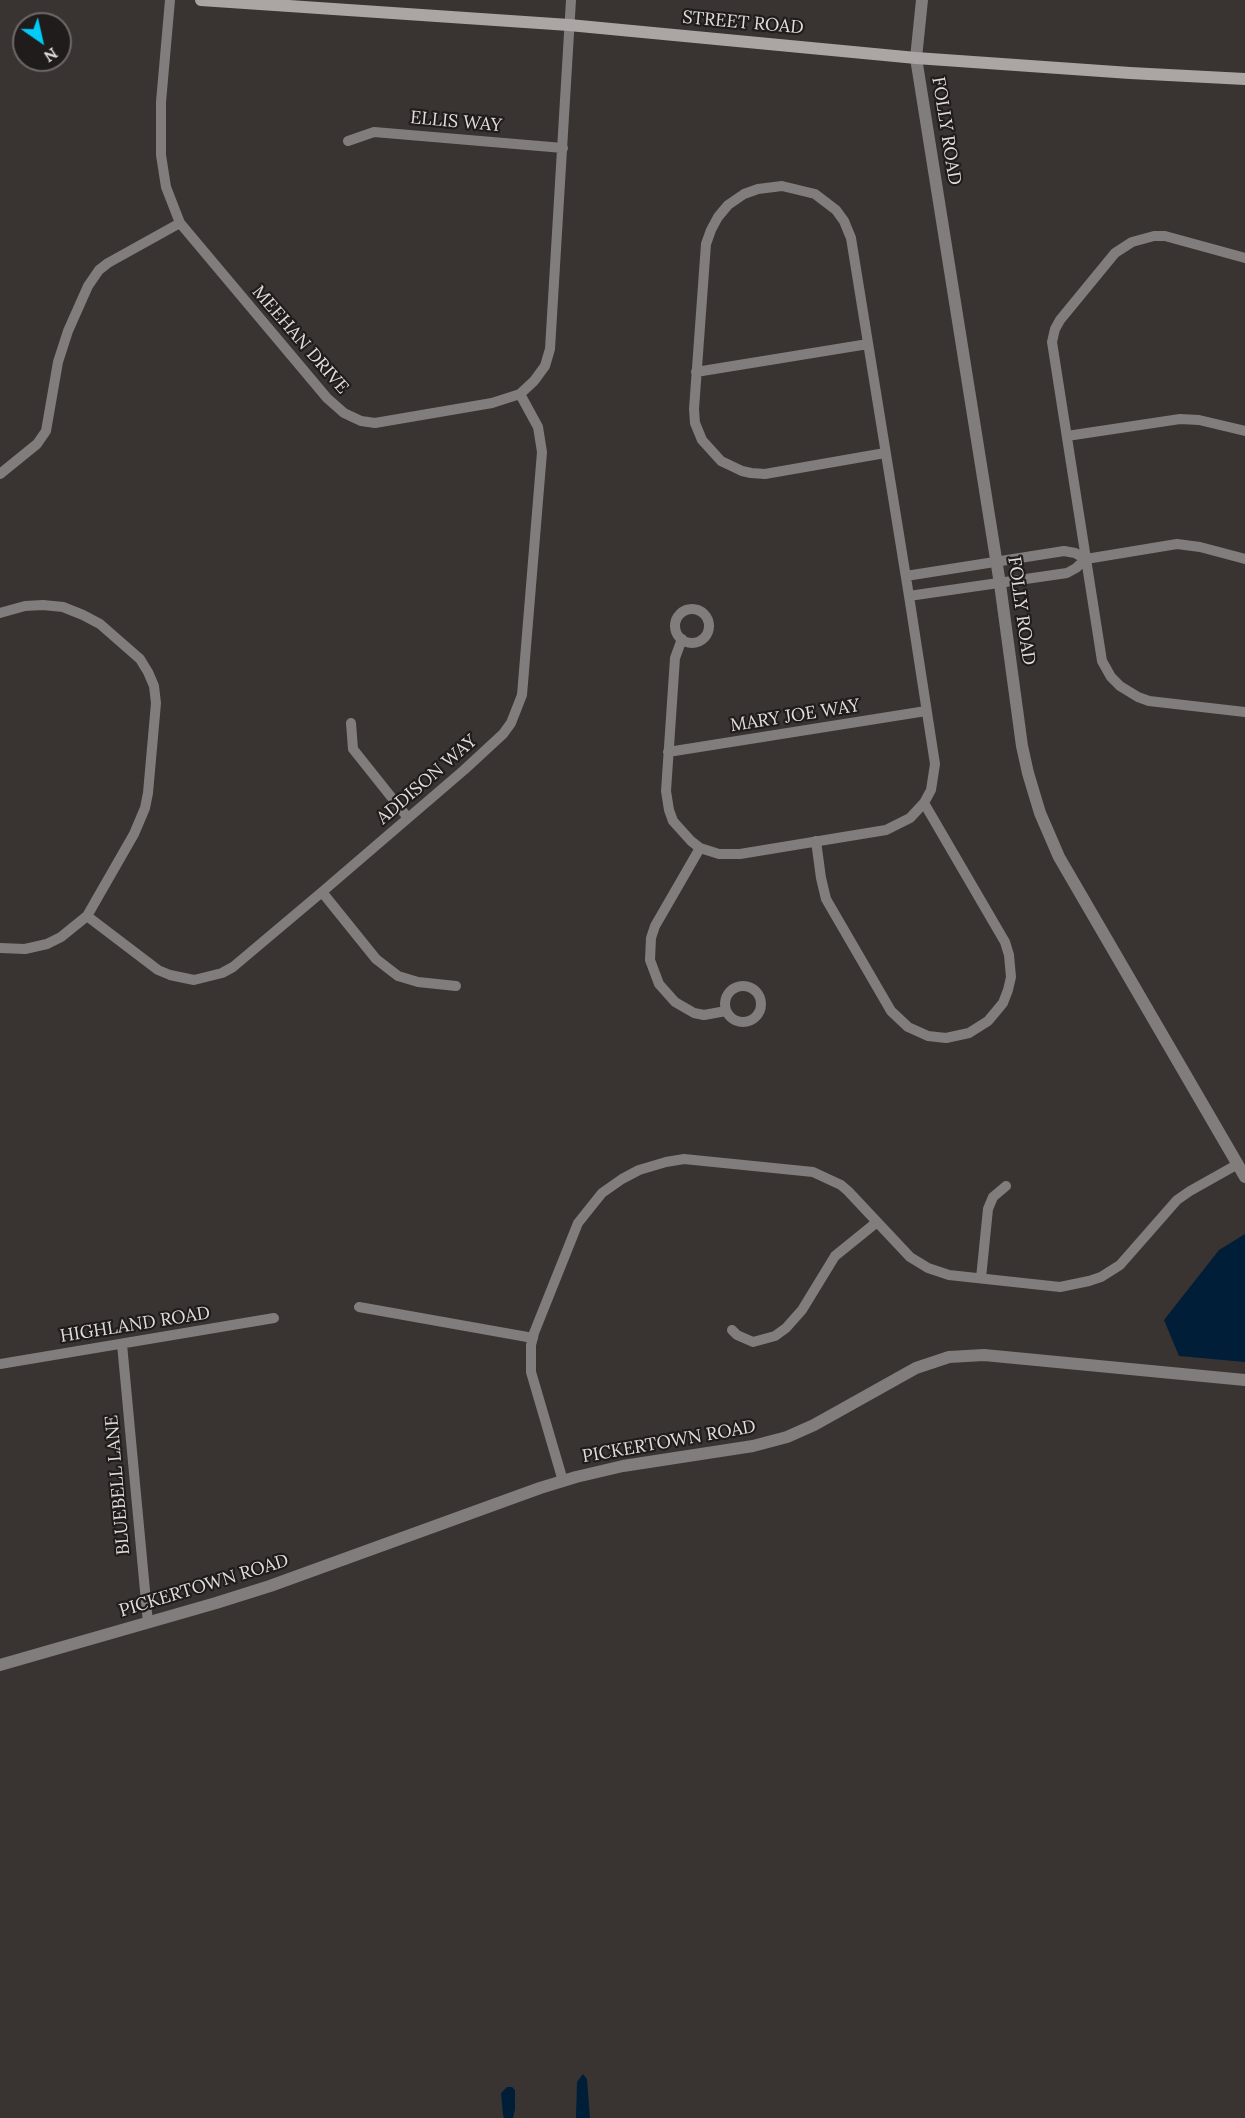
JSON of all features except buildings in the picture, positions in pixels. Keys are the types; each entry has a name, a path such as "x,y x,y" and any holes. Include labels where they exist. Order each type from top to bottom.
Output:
{"main road":[{"name":"STREET ROAD","path":"201,0 569,25 916,58 1245,79"}],"street":[{"name":"MEEHAN DRIVE","path":"170,0 161,102 161,155 166,187 180,223 327,399 344,413 361,421 375,423 492,403 520,394 545,366 550,349 571,0"},
{"name":"FOLLY ROAD","path":"922,0 916,58 1028,773 1048,835 1076,889 1245,1177"},
{"name":"ELLIS WAY","path":"348,141 374,132 562,147"},
{"path":"682,639 675,658 666,791 673,821 700,848 719,854 733,855 892,827 910,818 924,804 931,790 935,764 851,238 844,221 836,210 815,194 782,186 768,187 735,199 718,217 706,244 693,409 698,432 711,451 729,466 742,471 765,474 885,453"},
{"path":"0,474 37,444 46,430 58,362 68,331 88,286 99,270 180,223"},
{"path":"1245,258 1165,236 1144,238 1123,246 1055,329 1052,342 1102,661 1111,677 1120,686 1129,693 1149,701 1245,712"},
{"path":"696,372 868,344"},
{"name":"ADDISON WAY","path":"87,916 158,970 194,980 208,978 233,967 503,734 511,723 522,695 542,452 538,427 520,394"},
{"path":"1067,436 1180,419 1199,420 1245,431"},
{"path":"909,597 1067,573 1086,559 1177,544 1200,547 1245,559"},
{"path":"906,576 1064,551 1075,553 1086,559"},
{"path":"0,613 25,606 43,605 63,607 84,615 99,624 140,659 154,686 156,703 145,808 134,834 87,916 61,937 47,944 25,949 0,948"},
{"name":"MARY JOE WAY","path":"668,752 926,711"},
{"path":"351,723 353,749 408,818"},
{"path":"816,841 826,899 891,1011 908,1027 928,1036 946,1038 969,1033 988,1021 1003,1003 1011,977 1009,955 1005,942 924,804"},
{"path":"700,848 655,926 651,938 650,960 659,984 675,1002 694,1013 704,1015 726,1011"},
{"path":"322,892 376,959 398,976 418,982 456,986"},
{"path":"563,1481 531,1372 533,1338 578,1223 596,1199 630,1174 655,1164 684,1159 813,1172 841,1185 910,1257 920,1264 949,1275 1060,1287 1101,1277 1120,1265 1177,1200 1238,1164"},
{"path":"981,1278 988,1209 993,1197 1006,1186"},
{"path":"732,1329 737,1335 753,1342 775,1336 786,1328 802,1310 836,1256 877,1222"},
{"path":"359,1307 533,1338"},
{"name":"HIGHLAND ROAD","path":"0,1364 274,1318"},
{"name":"BLUEBELL LANE","path":"122,1344 148,1623"},
{"name":"PICKERTOWN ROAD","path":"0,1665 270,1586 563,1481 623,1466 753,1446 787,1437 814,1425 916,1368 949,1357 984,1355 1245,1380"}],"water":[{"path":"1245,1234 1245,1362 1179,1356 1164,1320 1219,1250"},
{"path":"583,2074 587,2079 590,2118 576,2118 577,2082"},
{"path":"507,2087 515,2090 513,2118 504,2118 503,2115 501,2093"}]}
